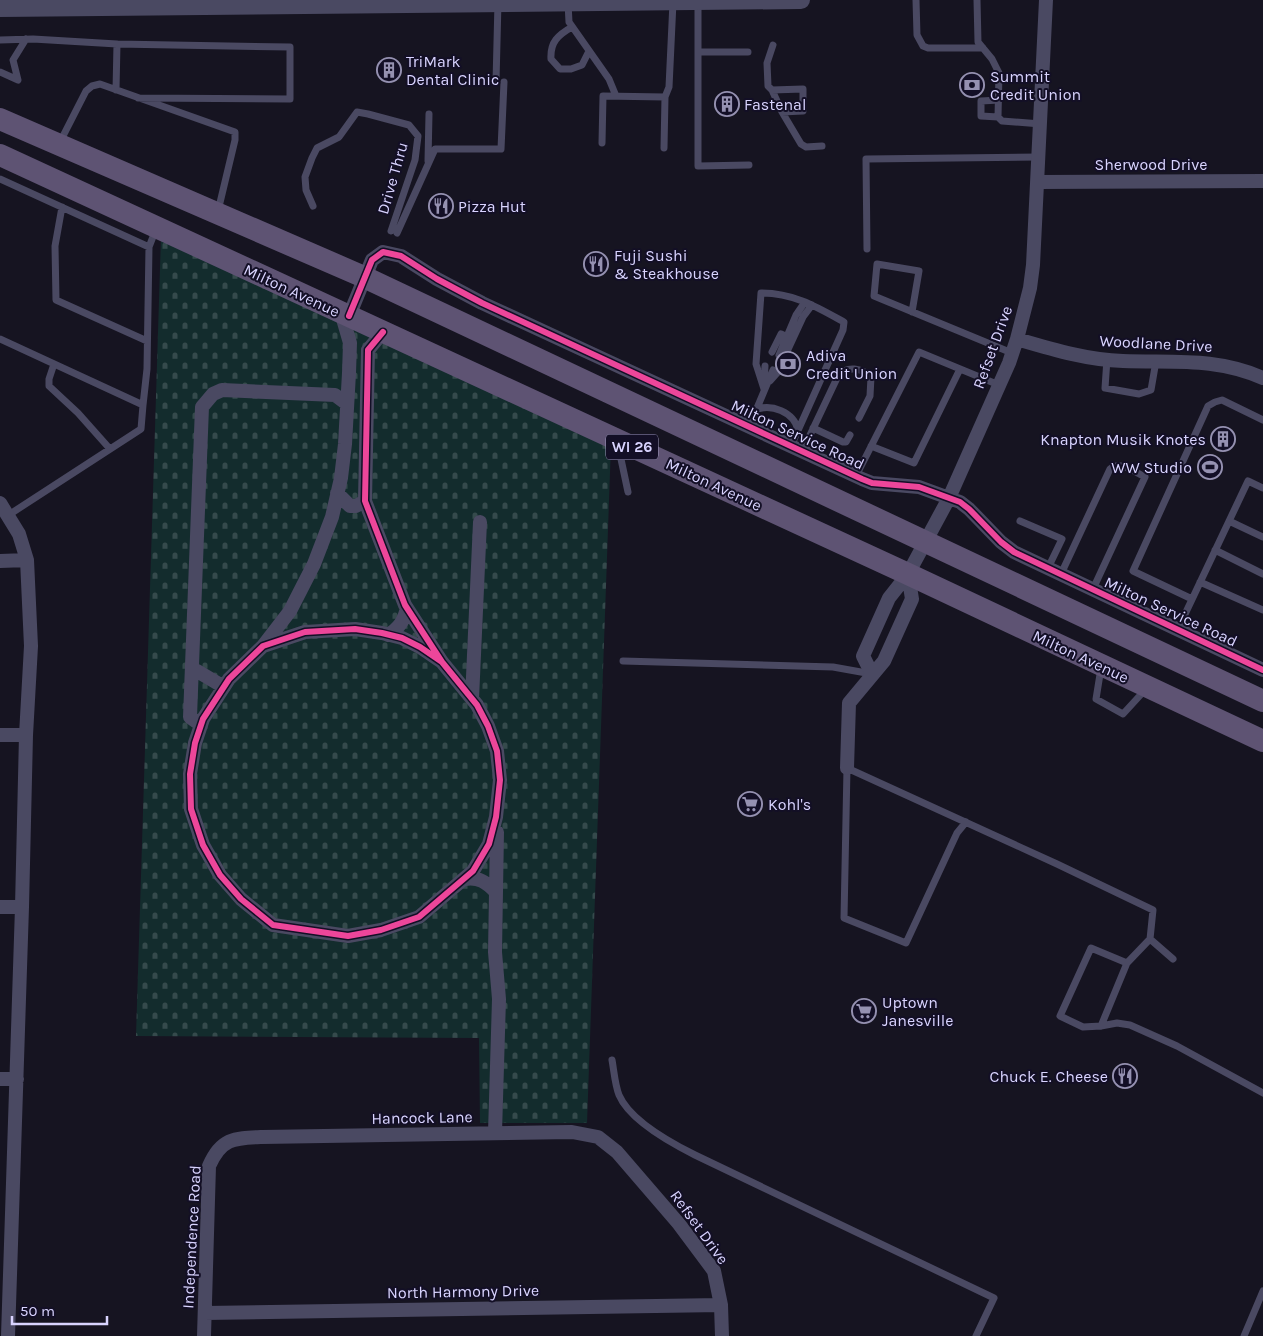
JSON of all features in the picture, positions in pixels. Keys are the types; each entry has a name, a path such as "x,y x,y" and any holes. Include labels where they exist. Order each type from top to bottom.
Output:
{"main road":[{"name":"WI 26","path":"0,119 364,277 1263,701"},
{"name":"Milton Avenue","path":"0,155 153,237 345,314 908,574 1263,741"}],"street":[{"path":"0,8 161,3 801,0"},
{"name":"Refset Drive","path":"872,674 863,656 888,598 908,574 949,498 999,385 1017,339 1030,288 1033,265 1040,157 1046,0"},
{"name":"Sherwood Drive","path":"1038,182 1263,181"},
{"name":"Milton Service Road","path":"345,314 372,260 377,255 386,252 401,256 437,279 482,303 856,476 872,483 918,487 960,502 970,509 1000,542 1014,552 1263,670"},
{"path":"345,314 350,344 345,444 338,493 332,518 290,611 263,646 229,679 203,719 190,774 192,809 203,845 220,875 241,899 273,925 348,936 381,930 419,917 472,871 489,844 496,817 500,780 497,751 488,726 477,705 442,662 407,608 365,501 368,350 383,332"},
{"name":"Woodlane Drive","path":"1017,339 1052,349 1121,361 1193,361 1222,365 1263,378"},
{"path":"335,395 349,374"},
{"path":"201,725 190,717 202,407 213,394 222,390 335,395 347,404"},
{"path":"338,493 350,506 356,506 365,501"},
{"path":"0,504 19,534 27,560 31,646 26,734 8,1336"},
{"path":"472,699 480,522"},
{"path":"0,561 27,560"},
{"path":"847,768 849,703 884,661 912,600 908,574"},
{"path":"388,635 398,628 405,618 407,608"},
{"path":"263,646 305,632 355,629 402,638 420,647 442,662"},
{"path":"192,668 224,687"},
{"path":"0,735 26,734"},
{"path":"495,1133 499,999 495,952 498,801"},
{"path":"465,878 482,880 496,892"},
{"path":"0,907 22,907"},
{"path":"0,1079 17,1079"},
{"name":"Hancock Lane","path":"223,1144 237,1138 262,1137 572,1132 598,1137 617,1152"},
{"name":"Independence Road","path":"204,1336 209,1166 215,1153 223,1144"},
{"name":"Refset Drive","path":"617,1152 679,1224 714,1271 721,1305 722,1336"},
{"name":"North Harmony Drive","path":"205,1313 721,1305"}],"lane":[{"path":"916,0 918,35 923,46 928,48 983,48"},
{"path":"977,0 978,42 992,59 999,73 998,117"},
{"path":"664,148 665,96 669,87 673,1"},
{"path":"698,1 698,166 749,165"},
{"path":"428,165 435,149 501,149 498,2"},
{"path":"558,2 572,27 609,79 616,96"},
{"path":"572,27 559,34 555,40 550,52 554,65 566,70 582,65 592,64 600,66"},
{"path":"0,72 18,80 13,60 26,39"},
{"path":"0,40 26,39 117,44 290,47 290,99 138,98"},
{"path":"116,90 117,44"},
{"path":"773,45 767,63 768,86 801,144 806,147 822,146"},
{"path":"582,65 589,51"},
{"path":"698,52 748,52"},
{"path":"58,145 86,91 92,86 100,84 235,132 235,140 217,213"},
{"path":"772,90 803,89 803,111 782,112"},
{"path":"602,143 603,96 665,96"},
{"path":"999,100 982,101 981,116 998,117 1002,121 1041,124"},
{"name":"Drive Thru","path":"313,206 306,190 305,176 312,158 317,148 338,137 357,112 409,125 418,136 415,160 394,232 428,165"},
{"path":"428,165 429,114"},
{"path":"867,249 866,159 1040,157"},
{"path":"0,179 62,207 153,237 147,369 141,429 8,516"},
{"path":"62,207 55,246 56,300 147,341"},
{"path":"912,312 919,271 877,264 874,296 912,312 1012,353"},
{"path":"764,389 756,364 761,293 774,293 793,297 844,322 843,330 798,430 796,449"},
{"path":"809,304 803,316 779,355 796,315 809,304"},
{"path":"0,339 143,405"},
{"path":"856,476 919,352 999,385"},
{"path":"1107,359 1105,388 1139,394 1151,390 1156,361"},
{"path":"54,364 49,380 50,386 78,413 110,449"},
{"path":"764,389 765,366"},
{"path":"796,449 813,428 838,376 843,370 850,368 858,370 871,378 870,396 859,418"},
{"path":"871,446 914,464 960,369"},
{"path":"749,427 764,389 775,371"},
{"path":"1192,599 1133,571 1208,406 1222,400 1263,420"},
{"path":"755,410 761,407 779,410 796,422 798,430"},
{"path":"813,428 843,442 846,442 850,435"},
{"path":"617,440 628,492"},
{"path":"1054,571 1110,469 1119,465 1127,468 1145,477 1093,589"},
{"path":"1178,630 1248,481 1263,488"},
{"path":"1020,521 1062,539 1054,571"},
{"path":"1229,521 1263,537"},
{"path":"1215,550 1263,574"},
{"path":"1200,582 1263,610"},
{"path":"623,661 833,667 872,674"},
{"path":"1102,665 1096,699 1124,714 1148,687"},
{"path":"966,822 957,833 906,943 844,918 847,768 966,822 1153,910 1150,940 1127,963 1101,1026"},
{"path":"1150,940 1173,960"},
{"path":"1127,963 1091,948 1060,1016 1083,1027 1116,1023 1130,1025 1177,1046 1263,1093"},
{"path":"612,1060 619,1096 633,1114 660,1137 695,1156 994,1298 976,1336"},
{"path":"1244,1336 1263,1291"}],"green space":[{"path":"161,237 611,444 587,1123 480,1123 479,1038 136,1036"}],"cycle path":[{"path":"349,316 372,260 383,252 401,256 437,279 482,303 862,479 872,483 919,487 960,502 1014,552 1263,670"},
{"path":"383,332 368,350 365,501 405,605 442,662 477,705 488,726 497,751 500,780 496,817 489,844 473,871 419,917 381,930 348,936 273,925 241,899 220,875 203,845 191,809 190,774 195,743 203,719 229,679 263,646 305,632 355,629 382,633 402,638 420,647 442,662"}],"place":[{"name":"TriMark Dental Clinic","path":"389,70"},
{"name":"Summit Credit Union","path":"972,85"},
{"name":"Fastenal","path":"727,104"},
{"name":"Pizza Hut","path":"441,206"},
{"name":"Fuji Sushi & Steakhouse","path":"596,264"},
{"name":"Adiva Credit Union","path":"788,364"},
{"name":"Knapton Musik Knotes","path":"1223,439"},
{"name":"WW Studio","path":"1210,467"},
{"name":"Kohl's","path":"750,804"},
{"name":"Uptown Janesville","path":"864,1011"},
{"name":"Chuck E. Cheese","path":"1125,1076"}]}
